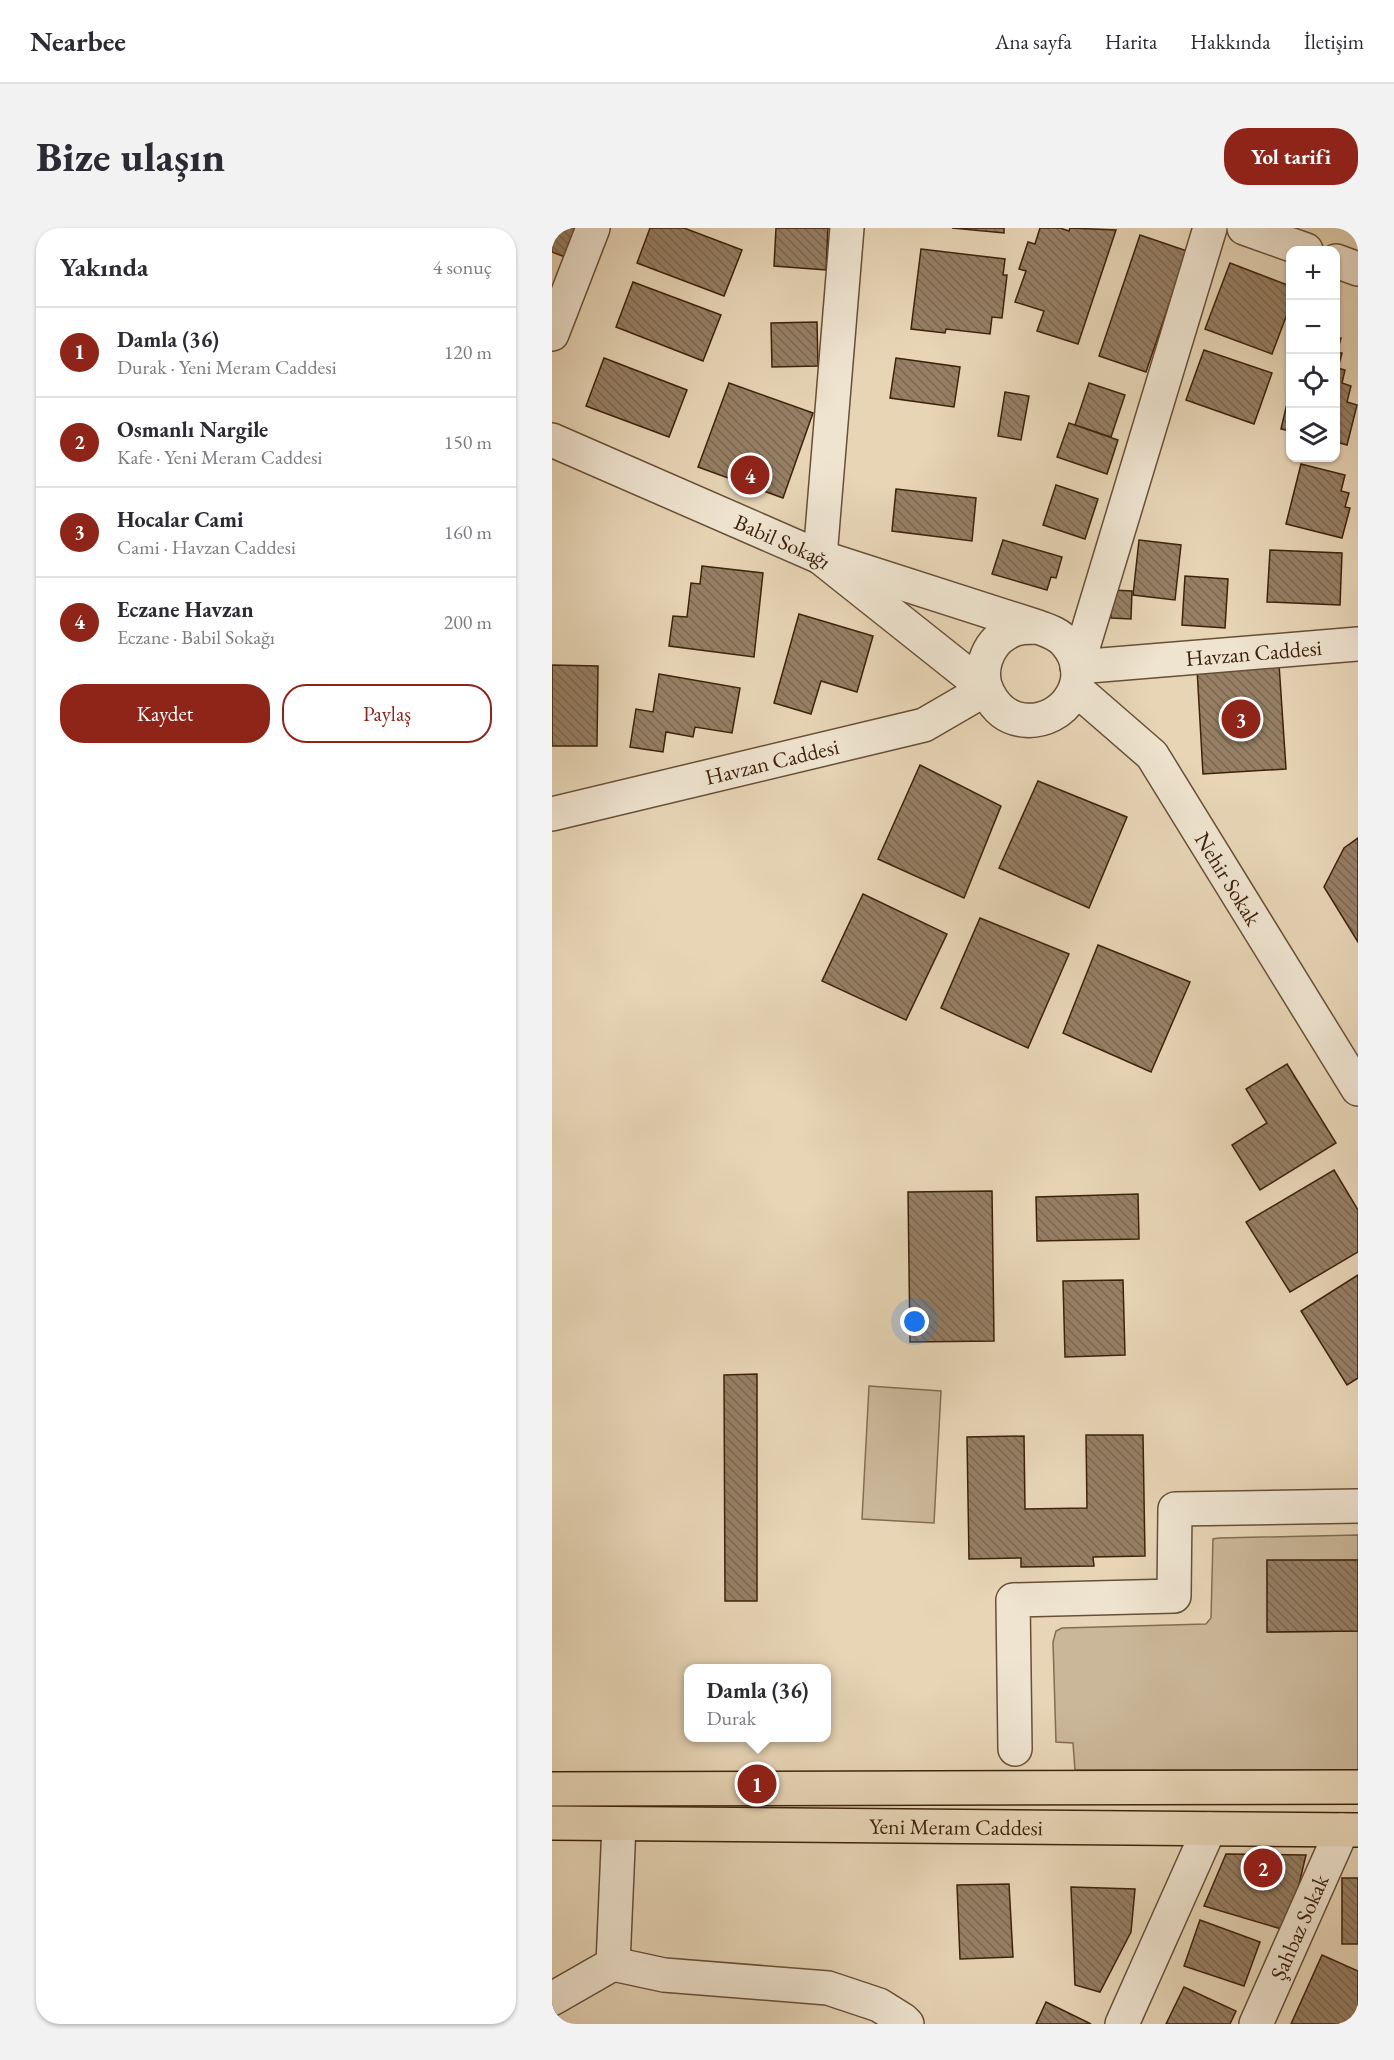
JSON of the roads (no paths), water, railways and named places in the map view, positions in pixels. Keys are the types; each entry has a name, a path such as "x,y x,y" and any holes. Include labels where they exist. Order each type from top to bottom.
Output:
{"main road":[{"name":"Yeni Meram Caddesi","path":"552,1789 1358,1787"},
{"name":"Yeni Meram Caddesi","path":"552,1823 1350,1830"}],"street":[{"path":"552,334 593,228"},
{"path":"847,228 820,557 1054,633 1066,643 1075,657 1076,678"},
{"path":"1038,627 1022,627 1007,633 994,643 986,657 983,673 986,689 993,702 1003,712 1016,719 1031,721 1045,719 1058,712 1069,702 1210,228"},
{"path":"1244,228 1295,246"},
{"path":"1340,263 1358,269"},
{"name":"Babil Sokağı","path":"552,440 820,557 986,689"},
{"name":"Havzan Caddesi","path":"1076,678 1358,644"},
{"name":"Nehir Sokak","path":"1076,678 1152,754 1358,1089"},
{"name":"Havzan Caddesi","path":"552,814 924,725 986,689"},
{"path":"1015,1749 1013,1600 1174,1596 1175,1509 1358,1506"},
{"path":"613,1964 619,1825"},
{"path":"1122,2024 1209,1829"},
{"name":"Şahbaz Sokak","path":"1256,2024 1350,1830"},
{"path":"552,2000 613,1964 664,1975 828,1988 879,2005 907,2024"}],"place":[{"name":"Eczane Havzan","path":"750,475"},
{"name":"Hocalar Cami","path":"1241,719"},
{"name":"Damla (36)","path":"757,1784"},
{"name":"Osmanlı Nargile","path":"1263,1868"}]}
